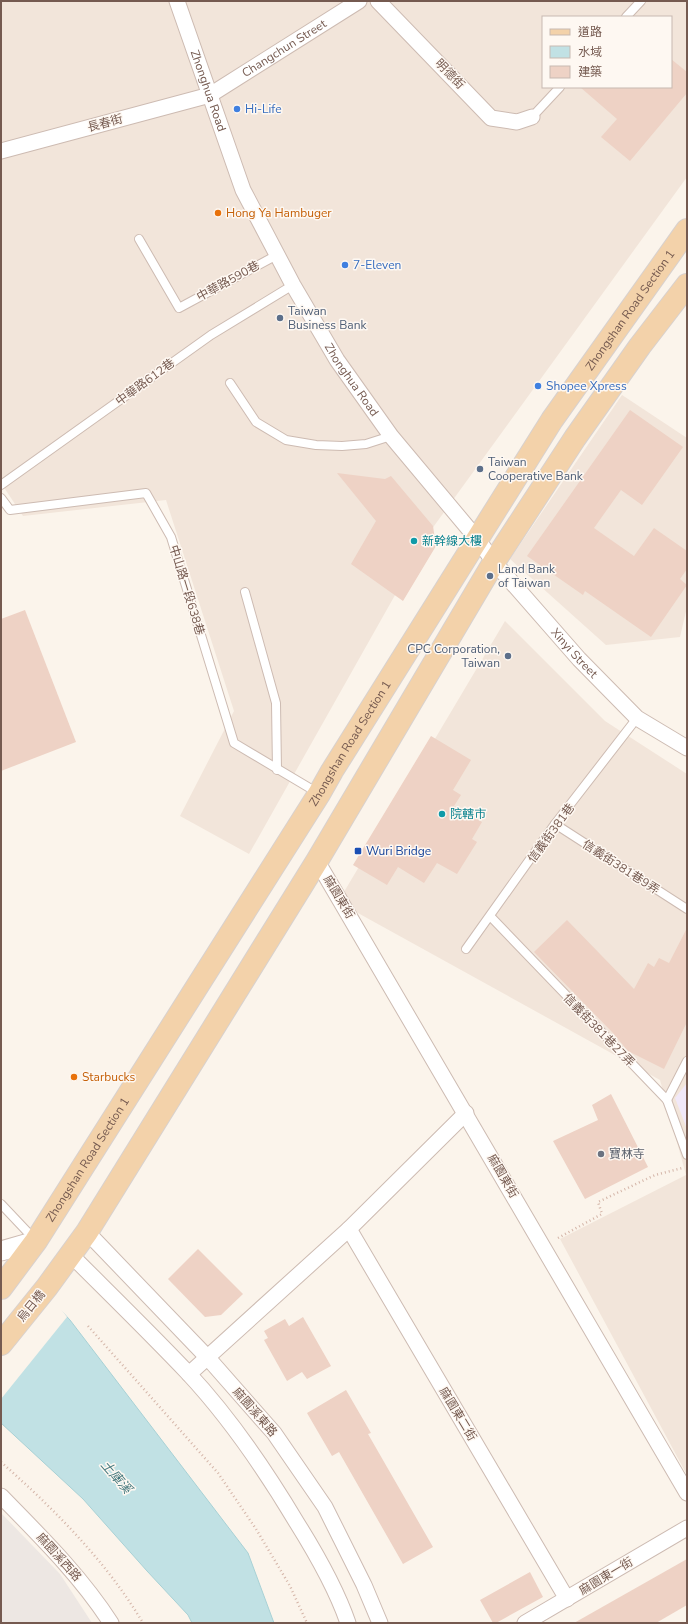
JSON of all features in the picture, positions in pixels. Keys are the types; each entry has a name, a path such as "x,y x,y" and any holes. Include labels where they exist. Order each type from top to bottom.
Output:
{"main road":[{"name":"Zhongshan Road Section 1","path":"10,1254 36,1241 319,794 332,770 478,540 552,420 687,230"},
{"path":"71,1255 87,1232 317,861 494,562 575,438 640,346 687,286"},
{"path":"1,1288 10,1254"},
{"name":"烏日橋","path":"1,1344 71,1255"}],"street":[{"name":"Zhonghua Road","path":"177,1 243,190 293,285 337,360 391,436 478,540"},
{"name":"Changchun Street","path":"210,95 359,1"},
{"name":"明德街","path":"378,1 492,118 517,122 532,117"},
{"name":"長春街","path":"1,151 210,95"},
{"name":"Xinyi Street","path":"478,540 494,562 579,659 637,718 687,748"},
{"name":"麻園東街","path":"317,861 544,1246 687,1493"},
{"path":"189,1374 349,1229 466,1113"},
{"name":"麻園東二街","path":"349,1229 567,1599"},
{"name":"麻園溪東路","path":"87,1232 208,1358 274,1433 325,1507 364,1585 380,1623"},
{"path":"71,1255 189,1374 244,1442 281,1496 314,1550 342,1605 348,1623"},
{"name":"麻園溪西路","path":"1,1496 65,1562 95,1598 111,1623"},
{"name":"麻園東一街","path":"525,1623 687,1528"}],"lane":[{"path":"627,16 641,1"},
{"path":"532,117 559,88"},
{"name":"中華路590巷","path":"139,239 179,308 277,255"},
{"name":"中華路612巷","path":"1,485 211,335 293,285"},
{"path":"230,383 256,422 286,440 316,446 342,446 366,444 391,436"},
{"name":"中山路一段638巷","path":"1,498 10,510 146,493 171,537 234,743 319,794"},
{"path":"245,592 276,703 277,770"},
{"name":"信義街381巷","path":"466,949 491,917 556,824 637,718"},
{"name":"信義街381巷9弄","path":"556,824 687,909"},
{"name":"信義街381巷27弄","path":"491,917 667,1100 687,1155"},
{"path":"667,1100 687,1061"},
{"path":"1,1204 36,1241"}],"path":[{"path":"544,1246 602,1214 598,1202 655,1175 687,1166"},
{"path":"88,1326 218,1473 260,1536 290,1586 308,1623"},
{"path":"1,1468 2,1464 68,1525 124,1592 143,1623"}],"shaded area":[{"path":"1,1 687,1 687,177 434,526 249,854 180,816 234,711 166,500 23,516 1,483"},
{"path":"622,395 687,438 687,607 680,637 606,645 510,559"},
{"path":"505,621 605,721 687,774 687,1475 560,1239 686,1175 660,1080 338,902"},
{"path":"687,1083 687,1129 675,1098"},
{"path":"1,1513 60,1574 92,1623 1,1623"}],"water":[{"name":"土庫溪","path":"1,1246 70,1320 248,1553 274,1623 192,1623 188,1615 83,1499 1,1423"}],"pier":[{"path":"1,1244 53,1298 67,1317 1,1399"}],"building":[{"path":"672,60 687,72 687,93 630,161 601,137 617,119 581,88 672,88"},
{"path":"630,410 683,447 642,505 621,490 594,528 634,556 654,528 687,551 687,569 680,579 687,585 651,637 585,591 583,595 527,556"},
{"name":"新幹線大樓","path":"337,473 385,479 391,476 433,526 436,546 403,601 351,564 376,521"},
{"path":"25,610 76,742 1,771 1,619"},
{"name":"院轄市","path":"431,736 471,760 453,790 461,795 454,806 482,822 472,839 477,842 457,874 437,863 424,883 398,867 387,885 353,865"},
{"path":"567,920 634,989 648,963 654,967 659,958 669,963 687,928 687,1022 664,1069 628,1051 613,1033 534,952"},
{"name":"寶林寺","path":"611,1094 648,1167 585,1199 553,1141 598,1120 592,1105"},
{"path":"198,1249 243,1294 221,1315 205,1317 168,1279"},
{"path":"303,1317 331,1366 307,1379 302,1372 287,1381 264,1340 268,1338 264,1331 285,1319 289,1326"},
{"path":"346,1390 371,1433 368,1434 433,1547 403,1564 339,1452 332,1456 307,1413"},
{"path":"687,1559 687,1605 656,1623 574,1623"},
{"path":"530,1572 543,1597 496,1623 493,1623 480,1600"}],"place":[{"name":"Hi-Life","path":"237,109"},
{"name":"Hong Ya Hambuger","path":"218,213"},
{"name":"7-Eleven","path":"345,265"},
{"name":"Taiwan Business Bank","path":"280,318"},
{"name":"Shopee Xpress","path":"538,386"},
{"name":"Taiwan Cooperative Bank","path":"480,469"},
{"name":"新幹線大樓","path":"414,541"},
{"name":"Land Bank of Taiwan","path":"490,576"},
{"name":"CPC Corporation, Taiwan","path":"508,656"},
{"name":"院轄市","path":"442,814"},
{"name":"Wuri Bridge","path":"358,851"},
{"name":"Starbucks","path":"74,1077"},
{"name":"寶林寺","path":"601,1154"}]}
